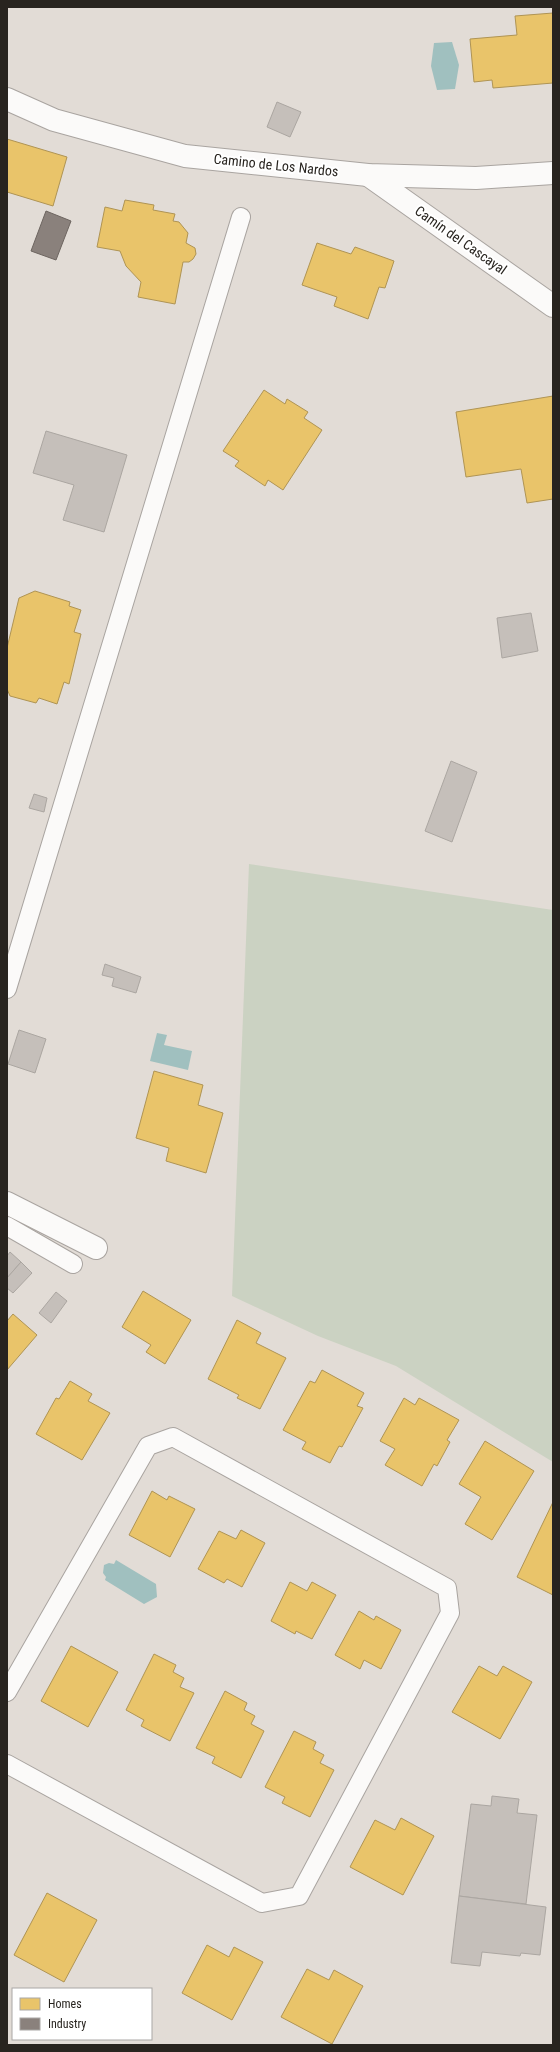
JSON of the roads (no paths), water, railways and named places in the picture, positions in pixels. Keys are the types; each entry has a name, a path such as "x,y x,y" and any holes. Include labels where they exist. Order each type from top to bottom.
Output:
{"street":[{"name":"Camino de Los Nardos","path":"7,99 54,120 185,156 368,175 476,178 553,173"},
{"name":"Camín del Cascayal","path":"368,175 553,306"},
{"path":"7,1203 96,1248"}],"lane":[{"path":"7,989 241,217"},
{"path":"7,1226 72,1264"},
{"path":"7,1692 148,1446 172,1437 447,1588 450,1613 299,1896 262,1903 7,1764"}],"water":[{"path":"452,42 459,65 455,89 437,90 431,66 434,43"},
{"path":"157,1033 167,1035 164,1045 192,1051 188,1070 150,1061"},
{"path":"116,1560 156,1584 157,1597 144,1604 105,1580 106,1577 103,1573 104,1565 109,1563 114,1564"}]}
